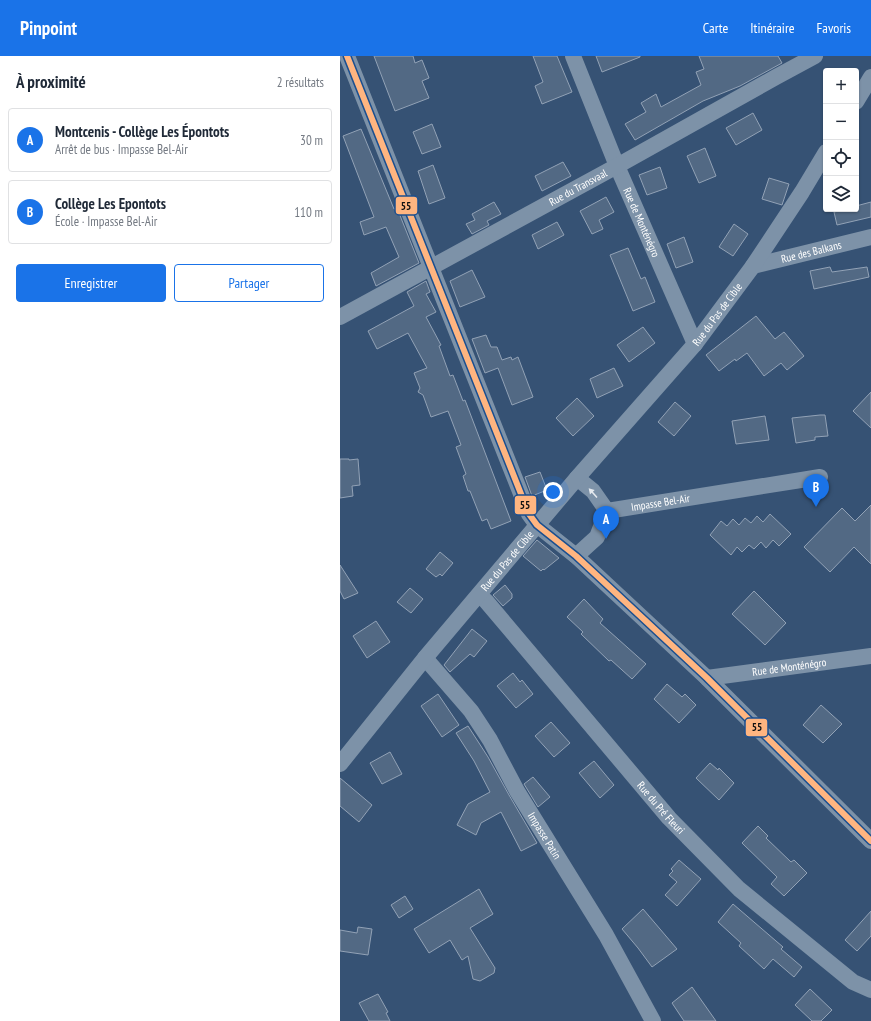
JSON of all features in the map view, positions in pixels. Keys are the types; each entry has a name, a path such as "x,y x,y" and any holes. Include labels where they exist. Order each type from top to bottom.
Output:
{"street":[{"path":"347,56 529,514 537,525 576,556 707,678 871,840"},
{"name":"Rue de Monténégro","path":"573,56 617,166 695,344"},
{"name":"Rue du Transvaal","path":"340,317 815,56"},
{"path":"859,97 871,77"},
{"name":"Rue du Pas de Cible","path":"340,764 425,658 537,525 695,344 753,266 802,192 823,157"},
{"name":"Rue des Balkans","path":"753,266 871,237"},
{"name":"Impasse Bel-Air","path":"607,511 820,477"},
{"path":"576,556 597,537 607,511 593,492 577,478"},
{"name":"Rue du Pré Fleuri","path":"479,595 486,601 669,818 690,840 739,889 853,982 871,990"},
{"name":"Rue de Monténégro","path":"707,678 871,656"},
{"name":"Impasse Patin","path":"425,658 471,711 490,740 517,791 606,935 653,1021"}],"building":[{"path":"374,56 413,56 415,63 422,60 429,78 422,81 429,98 395,111"},
{"path":"533,56 557,56 572,92 542,104 535,86 543,82"},
{"path":"596,56 640,56 640,57 602,72"},
{"path":"699,56 778,56 782,63 740,86 703,101 635,140 625,124 646,112 641,103 656,94 661,107 701,85 696,72 704,69"},
{"path":"753,113 762,130 736,145 726,128"},
{"path":"432,124 441,147 422,154 413,132"},
{"path":"361,129 394,209 397,208 419,263 376,286 371,273 399,257 386,227 364,235 360,222 374,217 343,136"},
{"path":"705,148 716,176 699,183 687,156"},
{"path":"563,162 571,176 542,191 535,176"},
{"path":"433,165 445,198 429,204 418,171"},
{"path":"660,167 667,188 647,195 639,175"},
{"path":"769,178 789,184 782,205 762,199"},
{"path":"606,197 614,212 599,220 603,229 592,234 580,211"},
{"path":"494,202 501,214 487,221 489,225 472,234 466,224 475,220 472,214"},
{"path":"871,202 871,217 837,225 834,212 859,212 859,205"},
{"path":"557,222 564,235 538,249 532,235"},
{"path":"734,224 748,234 733,256 719,247"},
{"path":"684,237 693,262 676,268 667,244"},
{"path":"628,248 641,279 645,277 655,302 633,311 610,255"},
{"path":"830,267 832,272 867,267 869,277 814,289 810,271"},
{"path":"472,270 485,297 460,307 450,281"},
{"path":"426,281 430,292 426,294 436,312 426,317 441,345 439,346 450,376 453,375 463,401 465,400 511,521 491,529 487,519 482,521 470,491 468,491 463,476 466,474 456,447 461,445 448,411 431,417 423,395 418,392 420,388 414,373 427,368 408,333 377,349 368,331 414,306 407,292"},
{"path":"756,316 775,339 784,332 804,356 787,370 781,363 764,376 747,353 736,361 735,359 719,371 706,355"},
{"path":"643,327 655,343 629,362 617,345"},
{"path":"486,335 491,347 497,347 502,360 511,357 512,360 518,357 533,397 512,405 498,368 485,373 472,339"},
{"path":"614,368 623,386 597,398 590,379"},
{"path":"871,392 871,428 853,411"},
{"path":"577,398 594,416 573,436 556,418"},
{"path":"675,402 691,416 674,436 658,422"},
{"path":"825,415 828,436 815,437 815,440 796,443 792,418"},
{"path":"765,416 769,440 736,444 732,421"},
{"path":"340,459 358,459 360,485 352,486 353,496 340,498"},
{"path":"540,472 547,490 532,496 525,477"},
{"path":"871,505 871,564 854,547 830,572 804,547 842,508 855,521"},
{"path":"770,514 791,534 779,546 773,540 766,548 761,542 754,549 749,545 742,552 737,547 731,555 710,535 721,521 727,526 733,519 739,525 745,518 751,523 757,516 763,522"},
{"path":"537,540 559,558 541,571 523,556"},
{"path":"440,552 453,563 442,576 440,574 436,577 426,569"},
{"path":"340,565 358,593 344,599 340,591"},
{"path":"505,585 512,594 512,598 503,606 493,595"},
{"path":"410,588 423,599 411,613 397,602"},
{"path":"754,591 786,623 765,645 732,614"},
{"path":"584,599 603,619 600,623 646,664 632,679 611,660 609,661 581,634 583,632 567,617"},
{"path":"376,621 390,642 367,658 353,636"},
{"path":"472,629 487,641 474,657 470,654 450,672 444,665"},
{"path":"513,673 520,682 522,680 533,694 516,708 497,686"},
{"path":"667,684 682,697 685,694 696,705 679,723 654,699"},
{"path":"438,694 459,725 442,737 421,706"},
{"path":"821,705 842,724 823,743 803,725"},
{"path":"551,722 570,743 554,757 535,736"},
{"path":"468,726 488,757 537,843 521,851 501,812 481,823 476,835 457,825 468,804 490,792 474,761 456,733"},
{"path":"390,752 402,774 382,784 370,763"},
{"path":"594,761 614,785 600,798 579,773"},
{"path":"710,763 718,770 719,768 734,783 719,800 696,778"},
{"path":"533,777 550,797 538,807 524,784"},
{"path":"340,778 372,805 359,822 340,806"},
{"path":"758,826 768,836 766,838 791,862 794,860 807,873 784,896 771,884 777,877 742,843"},
{"path":"679,860 701,879 677,906 665,895 677,882 669,875 673,871 671,869"},
{"path":"479,889 493,914 470,928 495,968 494,973 480,981 473,979 468,956 462,960 450,940 429,953 414,929"},
{"path":"405,896 413,909 399,918 391,905"},
{"path":"733,904 783,947 781,949 802,967 794,977 773,959 764,969 739,946 741,943 718,922"},
{"path":"643,909 677,949 652,967 622,929"},
{"path":"871,911 871,936 857,951 845,940"},
{"path":"358,927 372,929 368,955 340,951 340,930 357,933"},
{"path":"692,987 716,1021 684,1021 672,1003"},
{"path":"810,989 832,1010 821,1021 812,1021 795,1005"},
{"path":"378,994 388,1012 386,1013 390,1021 369,1021 359,1003"}],"transit line":[{"name":"55","path":"347,56 529,514 537,525 576,556 707,678 871,841"}],"place":[{"name":"Collège Les Epontots","path":"816,507"},
{"name":"Montcenis - Collège Les Épontots","path":"606,539"}]}
